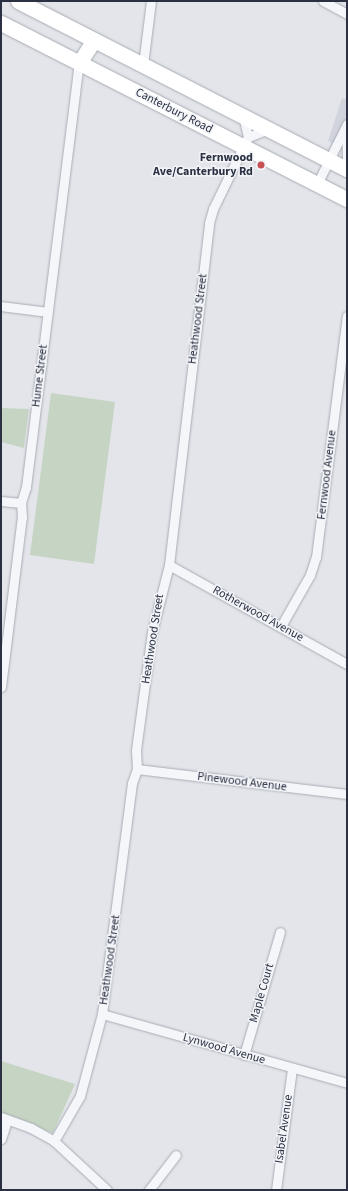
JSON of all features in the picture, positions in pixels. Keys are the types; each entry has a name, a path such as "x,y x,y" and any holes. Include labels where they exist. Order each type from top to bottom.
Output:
{"main road":[{"path":"18,1 347,169"},
{"name":"Canterbury Road","path":"1,23 79,63 246,142 317,184 347,199"},
{"path":"79,63 94,40"}],"street":[{"path":"143,66 152,1"},
{"path":"323,1 347,14"},
{"name":"Hume Street","path":"1,687 22,517 21,503 26,487 79,63"},
{"path":"243,116 246,142 269,129"},
{"path":"317,184 347,125"},
{"path":"347,125 347,160"},
{"name":"Heathwood Street","path":"54,1141 80,1096 102,1014 132,783 137,769 136,750 152,632 169,565 209,223 214,209 246,142"},
{"path":"1,306 48,312"},
{"name":"Fernwood Avenue","path":"281,626 310,574 316,557 347,316"},
{"path":"1,501 21,503"},
{"name":"Rotherwood Avenue","path":"169,565 347,664"},
{"name":"Pinewood Avenue","path":"137,769 347,794"},
{"name":"Maple Court","path":"244,1055 280,932"},
{"name":"Lynwood Avenue","path":"102,1014 292,1069 347,1083"},
{"name":"Isabel Avenue","path":"276,1190 292,1069"},
{"path":"1,1140 4,1118 31,1128 54,1141 107,1190"},
{"path":"149,1190 176,1155"}],"shaded area":[{"path":"342,98 347,100 347,150 328,141"}],"green space":[{"path":"51,393 115,402 94,564 30,555"},
{"path":"1,408 29,409 24,448 1,442"},
{"path":"1,1061 75,1084 53,1133 1,1114"}],"place":[{"name":"Fernwood Ave/Canterbury Rd","path":"261,165"}]}
